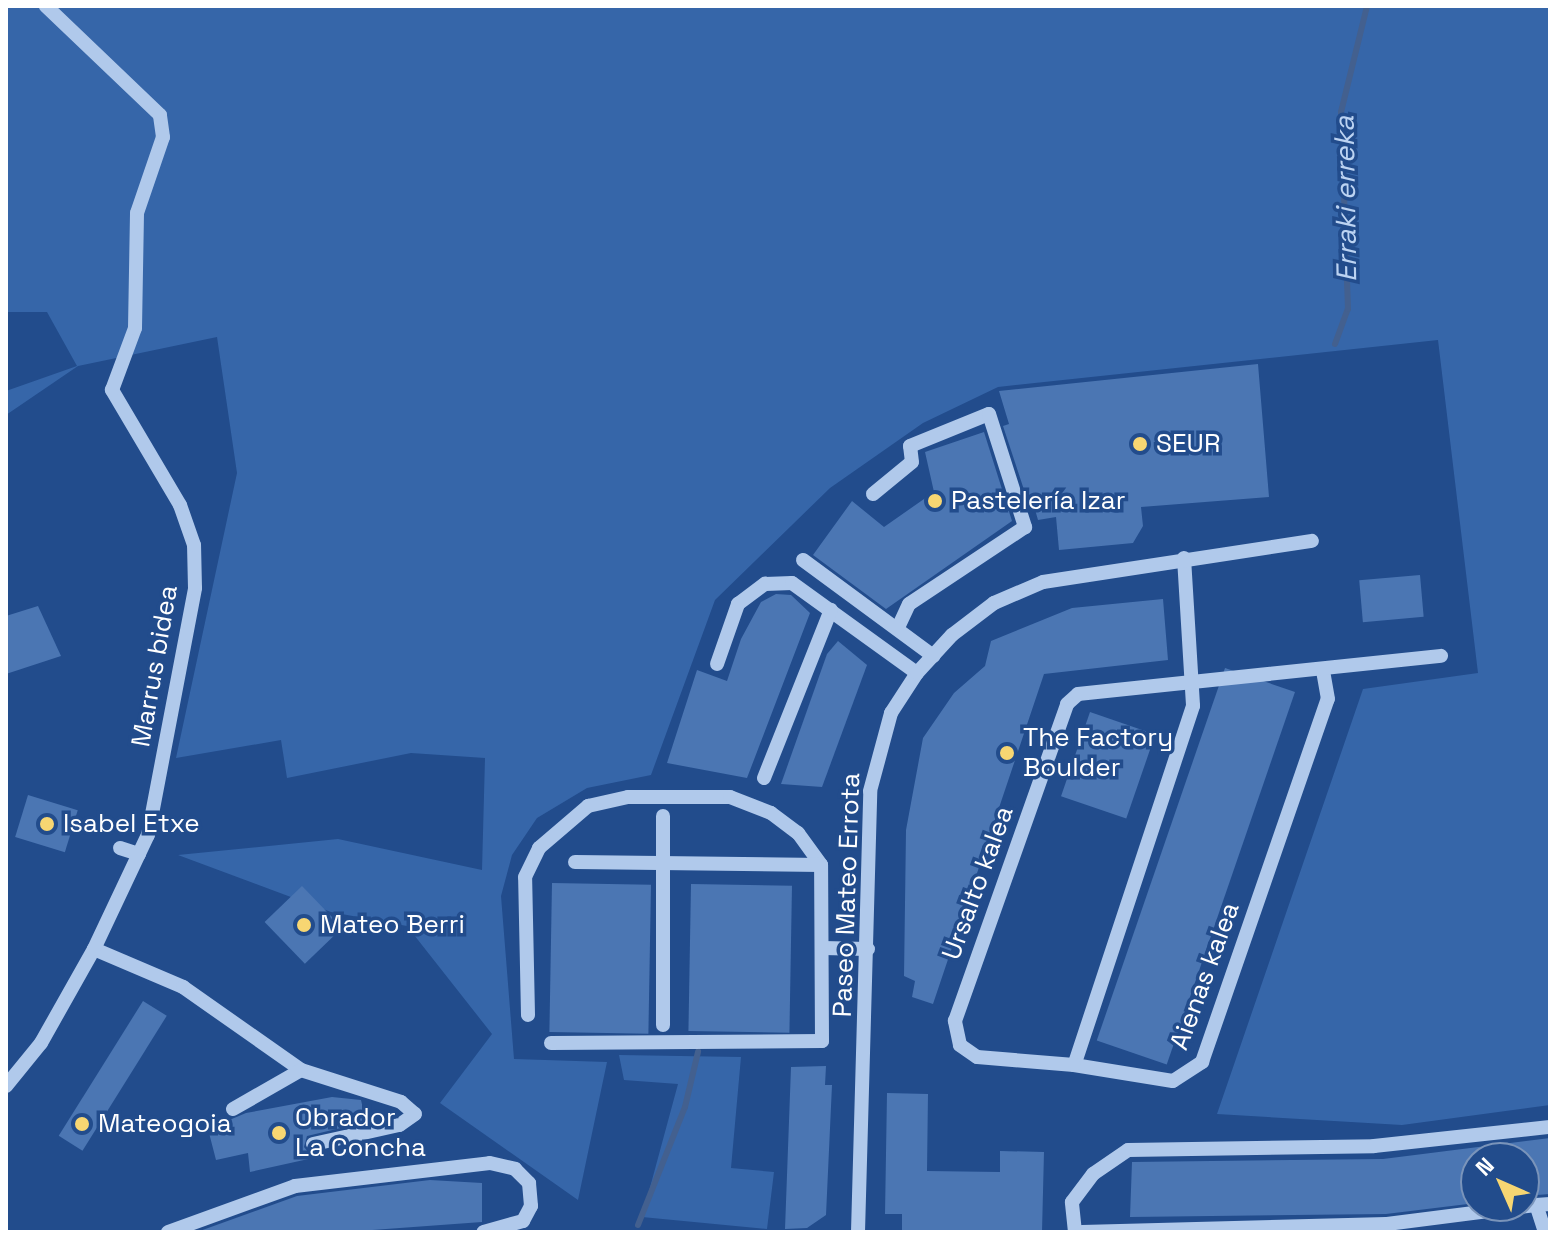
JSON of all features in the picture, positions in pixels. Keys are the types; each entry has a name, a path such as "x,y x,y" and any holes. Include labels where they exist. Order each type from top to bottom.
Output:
{"street":[{"name":"Marrus bidea","path":"6,1086 41,1043 94,949 139,854 154,805 195,588 194,545 180,505 112,390 135,328 137,213 163,137 160,115 146,95 46,6"},
{"path":"873,494 912,462 910,446 989,414 1025,527 909,604 899,625"},
{"name":"Paseo Mateo Errota","path":"861,1230 870,791 891,713 917,673 994,603 1043,582 1184,558 1312,541"},
{"path":"1074,1065 1193,706 1194,681 1184,558"},
{"path":"803,560 899,625 933,656"},
{"path":"717,664 738,604 765,584 792,583 917,673"},
{"path":"764,778 831,610"},
{"name":"Ursalto kalea","path":"1074,1065 977,1057 960,1045 955,1021 1067,704 1078,694 1441,656"},
{"name":"Aienas kalea","path":"1074,1065 1173,1081 1202,1062 1328,699 1323,670"},
{"path":"662,797 663,1025"},
{"path":"528,1015 525,877 539,848 588,806 662,797 730,797 771,813 798,833 821,865 822,1041 551,1043"},
{"path":"120,848 139,854"},
{"path":"575,862 821,865"},
{"path":"823,948 868,949"},
{"path":"94,949 145,977 183,987 301,1070 401,1102 415,1114 399,1125 313,1144"},
{"path":"183,987 195,977"},
{"path":"233,1109 301,1070"},
{"path":"1075,1232 1072,1202 1093,1174 1128,1150 1374,1146 1550,1127"},
{"path":"168,1232 295,1186 490,1163 515,1169 529,1183 531,1206 523,1221 483,1232"},
{"path":"1082,1232 1387,1224 1543,1204 1545,1232"}],"shaded area":[{"path":"6,6 1550,6 1550,1105 1402,1125 1217,1114 1363,689 1478,673 1438,340 998,387 923,423 830,488 715,600 651,775 587,788 537,818 512,855 501,896 514,1059 607,1062 578,1200 440,1103 492,1034 407,926 331,912 178,855 338,839 482,870 485,758 411,753 287,778 281,740 176,758 237,473 217,337 78,366 6,415 6,391 77,366 47,312 6,312"},
{"path":"619,1055 741,1057 731,1168 774,1172 767,1229 642,1217 678,1084 624,1080"}],"building":[{"name":"SEUR","path":"1258,364 1269,497 1141,507 1143,526 1133,543 1059,550 1056,517 1038,520 1034,506 1030,508 1003,426 1009,424 999,391"},
{"path":"984,432 1012,521 886,609 813,555 852,501 884,527 934,492 925,452"},
{"path":"1420,575 1424,617 1363,622 1359,580"},
{"path":"776,594 791,595 810,613 747,778 667,763 697,670 727,681 741,639 761,602"},
{"path":"1163,599 1168,660 1044,674 933,1004 912,997 915,981 904,976 906,830 923,738 954,693 985,666 991,641 1072,608"},
{"path":"38,606 61,656 6,674 6,616"},
{"path":"838,641 867,665 822,787 781,784 827,654"},
{"path":"1225,668 1295,692 1167,1065 1097,1040"},
{"path":"1090,712 1155,734 1126,819 1061,796"},
{"name":"Isabel Etxe","path":"28,795 78,810 65,852 15,837"},
{"path":"552,883 651,885 648,1034 549,1032"},
{"path":"691,884 792,886 789,1033 688,1031"},
{"name":"Mateo Berri","path":"302,886 342,928 305,964 265,922"},
{"path":"143,1001 167,1016 82,1151 59,1136"},
{"path":"826,1066 825,1085 832,1085 826,1215 807,1228 785,1229 791,1067"},
{"path":"887,1093 928,1094 927,1171 1000,1172 1000,1151 1044,1152 1042,1232 902,1232 902,1214 885,1214"},
{"path":"332,1097 361,1100 366,1122 307,1136 304,1147 313,1158 250,1172 248,1153 216,1160 208,1129 246,1113"},
{"path":"1550,1138 1550,1194 1540,1195 1540,1142 1518,1142"},
{"path":"1460,1149 1460,1205 1386,1214 1130,1217 1132,1162 1383,1159"},
{"path":"430,1180 482,1183 482,1222 345,1232 197,1232 297,1196"}],"waterway":[{"name":"Erraki erreka","path":"1335,344 1348,309 1341,112 1367,6"},
{"name":"Erraki erreka","path":"638,1225 685,1107 698,1052"}],"place":[{"name":"SEUR","path":"1140,444"},
{"name":"Pastelería Izar","path":"935,501"},
{"name":"The Factory Boulder","path":"1007,753"},
{"name":"Isabel Etxe","path":"47,824"},
{"name":"Mateo Berri","path":"304,925"},
{"name":"Mateogoia","path":"82,1124"},
{"name":"Obrador La Concha","path":"279,1133"}]}
